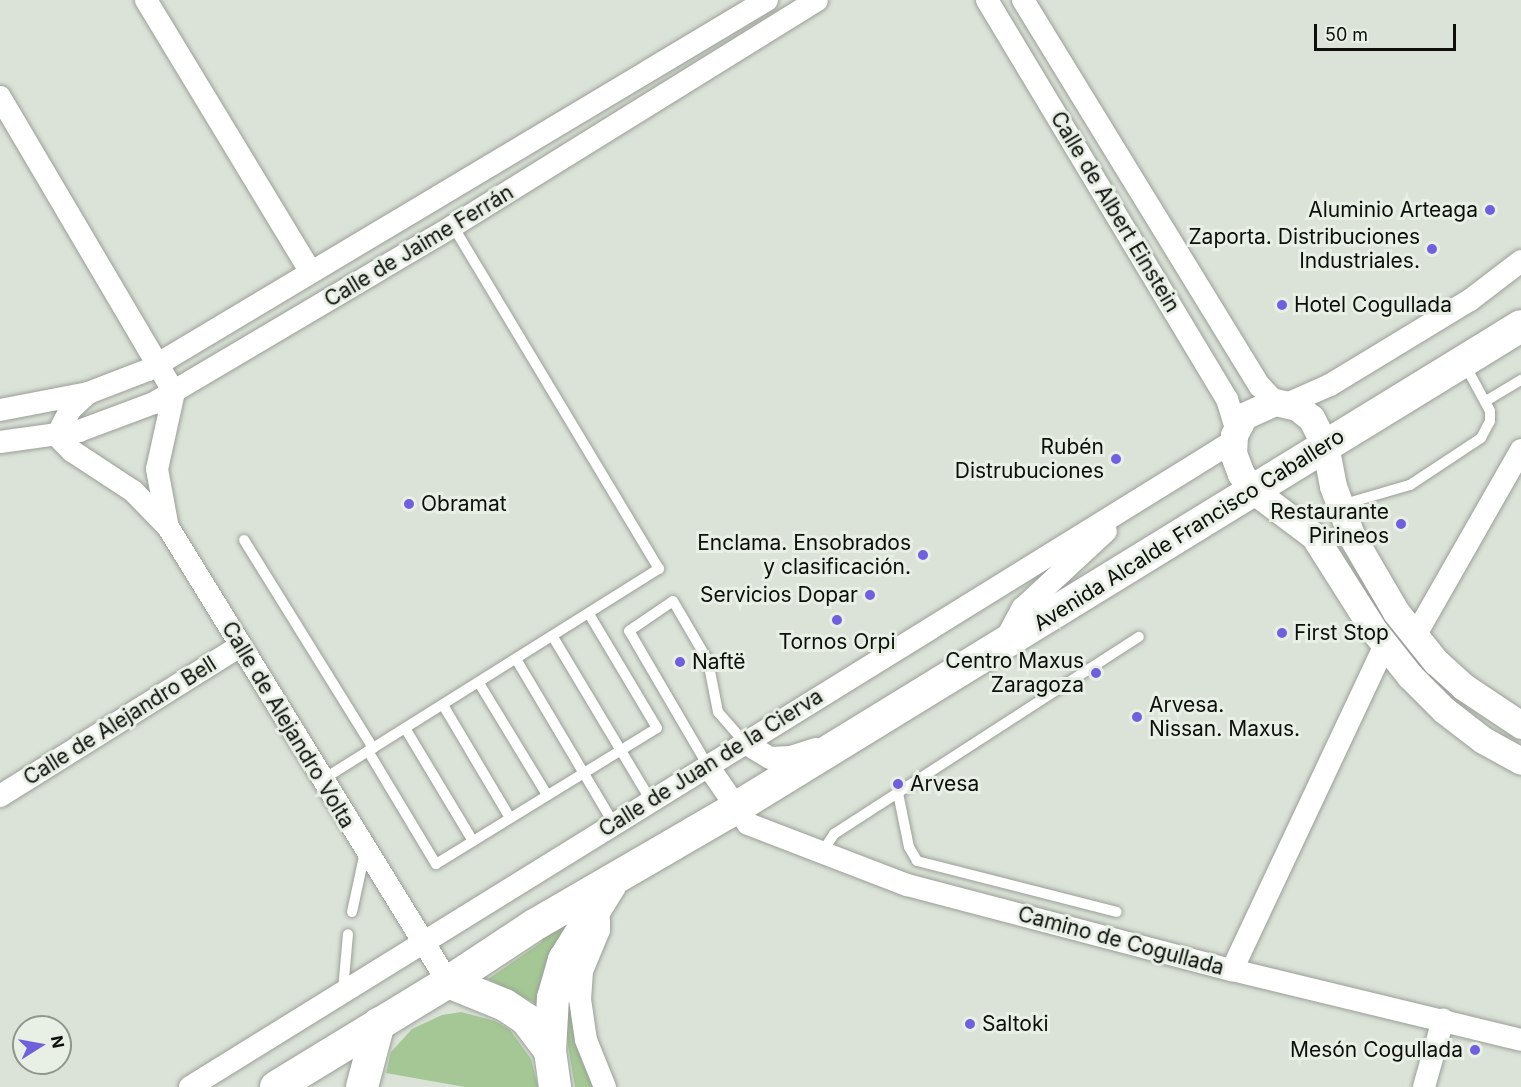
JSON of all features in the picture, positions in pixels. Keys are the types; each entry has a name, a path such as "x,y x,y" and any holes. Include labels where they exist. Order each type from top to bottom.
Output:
{"main road":[{"name":"Avenida Alcalde Francisco Caballero","path":"276,1087 448,982 536,924 605,895 734,809 1521,327"},
{"name":"Avenida Alcalde Francisco Caballero","path":"555,1087 550,1051 553,999 564,960 605,895"},
{"path":"448,982 516,1011 550,1051"},
{"path":"362,1087 379,1023"}],"street":[{"name":"Calle de Jaime Ferrán","path":"146,0 310,272"},
{"name":"Calle de Jaime Ferrán","path":"3,405 88,393 131,378 159,364 768,0"},
{"name":"Calle de Jaime Ferrán","path":"0,442 57,436 108,423 174,392 453,226 817,0"},
{"name":"Calle de Albert Einstein","path":"987,0 1227,399 1234,435"},
{"name":"Calle de Albert Einstein","path":"1023,0 1260,386 1282,402"},
{"path":"0,96 174,392"},
{"path":"1521,261 1470,300 1330,385 1251,410 1234,435 1235,461 1254,491 1314,536 1385,645 1444,710 1483,740 1521,760"},
{"path":"1470,300 1521,282"},
{"name":"Calle de Alejandro Volta","path":"168,527 157,469 174,392"},
{"path":"57,436 70,410 88,393"},
{"path":"1282,402 1311,418 1325,445 1340,506 1369,570 1415,636 1464,687 1521,725"},
{"name":"Calle de Juan de la Cierva","path":"190,1087 1141,500 1234,435"},
{"name":"Calle de Alejandro Volta","path":"57,436 72,452 133,491 168,527 408,922 448,982"},
{"path":"1415,636 1521,450"},
{"path":"1003,645 1023,608 1141,500"},
{"path":"1232,970 1385,645"},
{"name":"Calle de Alejandro Bell","path":"0,796 240,646"},
{"path":"745,743 758,754 780,758 846,740"},
{"path":"708,766 734,809"},
{"name":"Camino de Cogullada","path":"734,809 748,824 907,885 1232,970 1521,1040"},
{"path":"605,895 599,930 582,971 580,999 588,1048 605,1087"},
{"path":"395,961 408,922"},
{"path":"1424,1087 1443,1020"}],"lane":[{"path":"322,780 659,569 453,226"},
{"path":"1340,506 1410,485 1473,445 1490,421 1486,400 1463,363"},
{"path":"1486,400 1521,380"},
{"path":"244,540 436,864 657,728 589,614"},
{"path":"708,766 629,631 673,601 708,661 718,712 745,743"},
{"path":"553,637 651,801"},
{"path":"822,852 834,834 1138,637"},
{"path":"516,659 614,824"},
{"path":"479,683 548,795"},
{"path":"443,705 510,818"},
{"path":"405,728 473,841"},
{"path":"898,793 909,847 917,861 1117,912"},
{"path":"352,912 365,852"},
{"path":"343,992 348,934"}],"green space":[{"path":"573,916 537,1004 488,979 542,942 545,929"},
{"path":"567,1001 582,1062 594,1087 575,1087 566,1033"},
{"path":"461,1012 495,1021 510,1030 531,1059 538,1087 465,1087 386,1073 391,1052 412,1029 442,1015"}],"place":[{"name":"Aluminio Arteaga","path":"1490,210"},
{"name":"Zaporta. Distribuciones Industriales.","path":"1432,249"},
{"name":"Hotel Cogullada","path":"1282,305"},
{"name":"Rubén Distrubuciones","path":"1116,459"},
{"name":"Obramat","path":"409,504"},
{"name":"Restaurante Pirineos","path":"1401,524"},
{"name":"Enclama. Ensobrados y clasificación.","path":"923,555"},
{"name":"Servicios Dopar","path":"870,595"},
{"name":"Tornos Orpi","path":"837,620"},
{"name":"First Stop","path":"1282,633"},
{"name":"Naftë","path":"680,662"},
{"name":"Centro Maxus Zaragoza","path":"1096,673"},
{"name":"Arvesa. Nissan. Maxus.","path":"1137,717"},
{"name":"Arvesa","path":"898,784"},
{"name":"Saltoki","path":"970,1024"},
{"name":"Mesón Cogullada","path":"1475,1050"}]}
